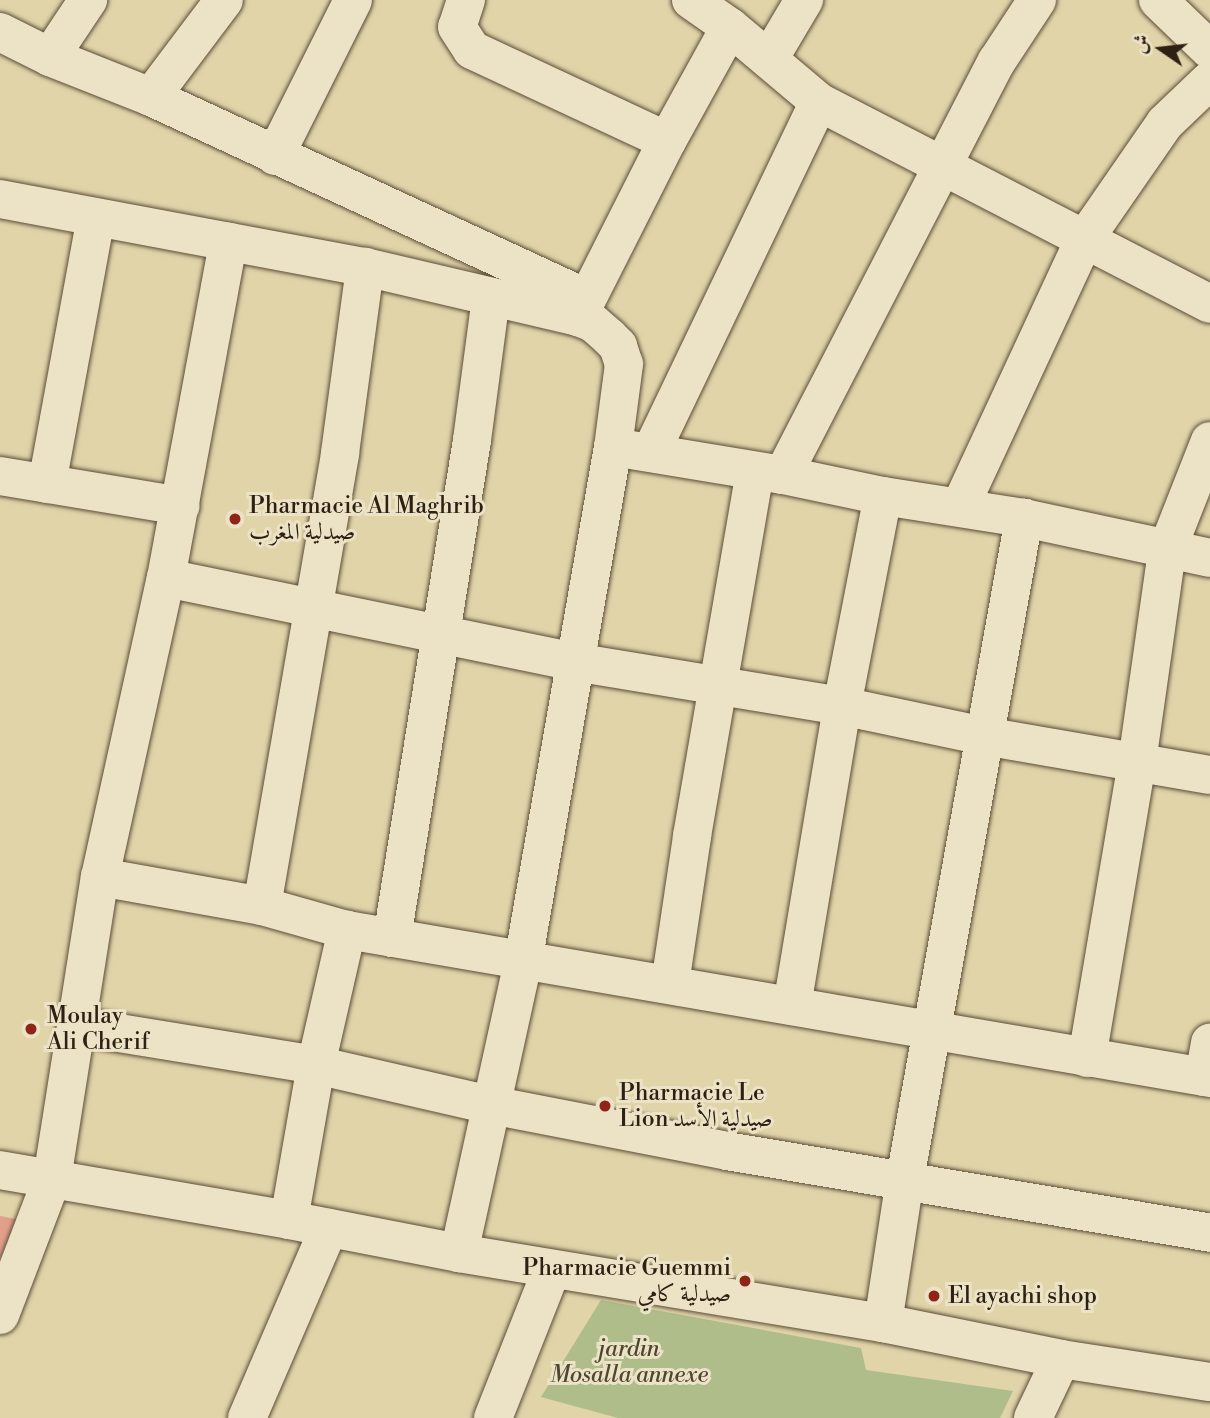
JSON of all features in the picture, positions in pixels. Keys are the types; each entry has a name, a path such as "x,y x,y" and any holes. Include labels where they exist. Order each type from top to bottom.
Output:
{"street":[{"path":"50,57 88,0"},
{"path":"151,97 224,0"},
{"path":"275,156 353,0"},
{"path":"466,0 457,27 472,50 667,141"},
{"path":"691,0 730,27 819,102 1210,304"},
{"path":"769,59 804,0"},
{"path":"670,984 692,836 720,687 769,473 942,166 997,61 1037,0"},
{"path":"1157,0 1210,50"},
{"path":"582,307 667,141 730,27"},
{"path":"0,32 50,57 151,97 582,307 593,323 618,346 624,364 613,447 523,962 459,1253"},
{"path":"960,507 1084,240 1165,123 1210,80"},
{"path":"651,452 819,102"},
{"path":"0,199 365,267 491,297 582,307"},
{"path":"47,484 96,217"},
{"path":"0,1315 52,1179 100,877 181,506 229,242"},
{"path":"262,906 340,453 365,267"},
{"path":"393,938 491,297"},
{"path":"1087,1058 1137,762 1167,550 1210,441"},
{"path":"613,447 769,473 883,496 1024,518 1210,558"},
{"path":"0,476 181,506"},
{"path":"792,1006 842,706 883,496"},
{"path":"883,1322 905,1180 1024,518"},
{"path":"166,578 575,662 842,706 985,736 1210,775"},
{"path":"100,877 262,906 347,930 523,962 670,984 1087,1058 1208,1066"},
{"path":"289,1220 316,1065 347,930"},
{"path":"76,1026 316,1065 491,1105 727,1151 1210,1234"},
{"path":"0,1170 289,1220 459,1253 883,1322 1061,1359 1210,1382"},
{"path":"247,1418 329,1228"},
{"path":"493,1418 552,1269"},
{"path":"1033,1418 1061,1359"}],"green space":[{"name":"jardin Mosalla annexe","path":"601,1300 861,1348 866,1370 1013,1391 1000,1418 618,1418 541,1397"}],"building":[{"path":"0,1216 16,1219 0,1258"}],"place":[{"name":"Pharmacie Al Maghrib صيدلية المغرب","path":"235,519"},
{"name":"Moulay Ali Cherif","path":"31,1029"},
{"name":"Pharmacie Le Lion صيدلية الأسد","path":"605,1106"},
{"name":"Pharmacie Guemmi صيدلية كامي","path":"745,1281"},
{"name":"El ayachi shop","path":"934,1296"}]}
